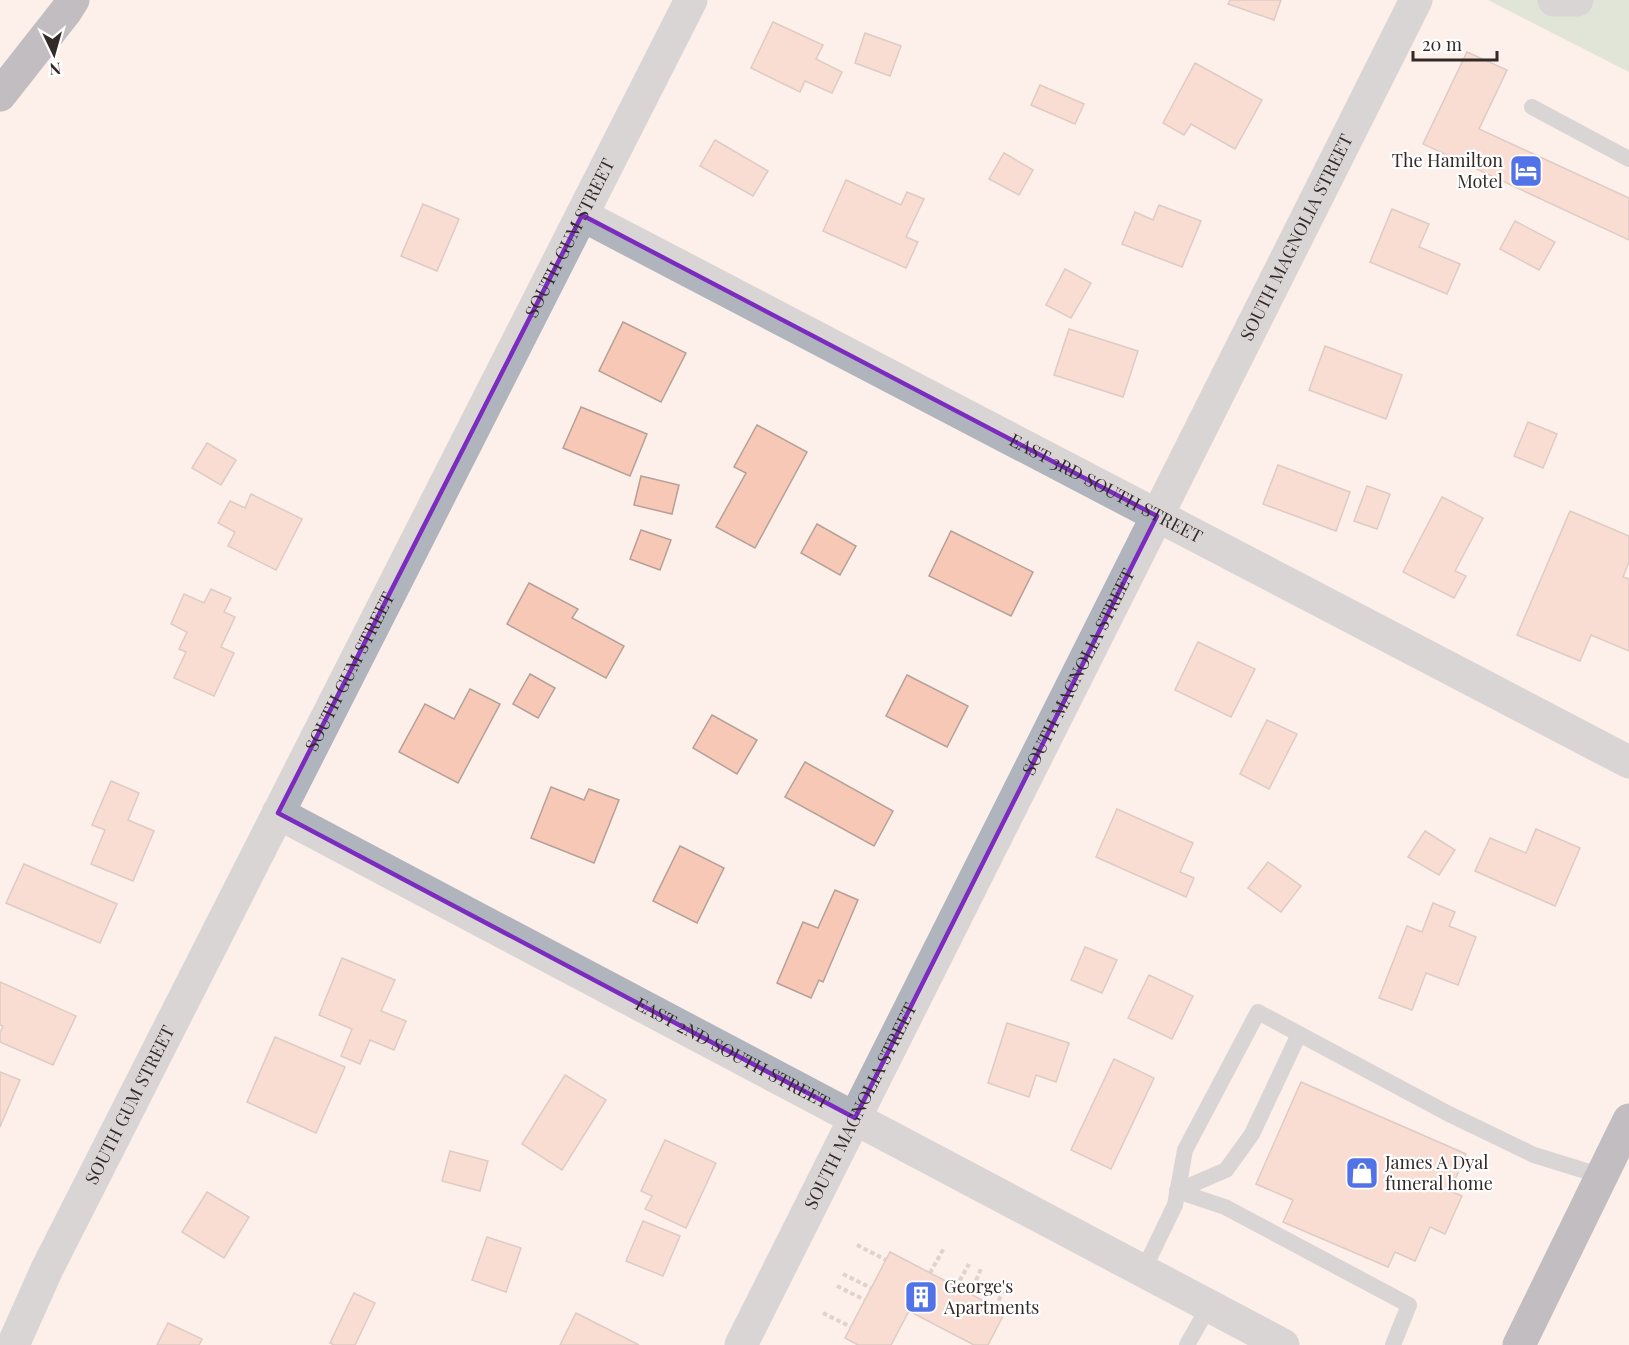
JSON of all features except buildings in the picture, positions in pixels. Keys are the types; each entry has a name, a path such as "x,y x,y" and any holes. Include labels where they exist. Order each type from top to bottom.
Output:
{"main road":[{"path":"0,95 73,0"},
{"path":"1519,1345 1629,1120"}],"street":[{"name":"SOUTH GUM STREET","path":"13,1345 47,1269 691,0"},
{"name":"SOUTH MAGNOLIA STREET","path":"741,1345 1416,0"},
{"path":"1554,0 1576,0"},
{"name":"EAST 3RD SOUTH STREET","path":"582,215 1629,762"},
{"name":"EAST 2ND SOUTH STREET","path":"278,813 1283,1345"}],"lane":[{"path":"1532,107 1629,159"},
{"path":"1143,1271 1175,1205 1185,1150 1258,1012 1449,1114 1534,1155 1602,1176"},
{"path":"1178,1191 1226,1170 1252,1134 1299,1034"},
{"path":"1178,1191 1226,1207 1409,1305 1393,1345"},
{"path":"1187,1345 1209,1306"}],"path":[{"path":"857,1245 886,1260"},
{"path":"930,1273 944,1248"},
{"path":"956,1287 969,1264"},
{"path":"970,1294 981,1269"},
{"path":"843,1274 871,1288"},
{"path":"996,1307 1002,1294 1000,1280"},
{"path":"837,1286 865,1300"},
{"path":"823,1313 850,1327"}],"highlighted area":[{"path":"582,215 1157,516 855,1118 278,813"}],"green space":[{"path":"1488,0 1629,0 1629,72"}],"place":[{"name":"The Hamilton Motel","path":"1526,171"},
{"name":"James A Dyal funeral home","path":"1362,1173"},
{"name":"George's Apartments","path":"921,1297"}]}
